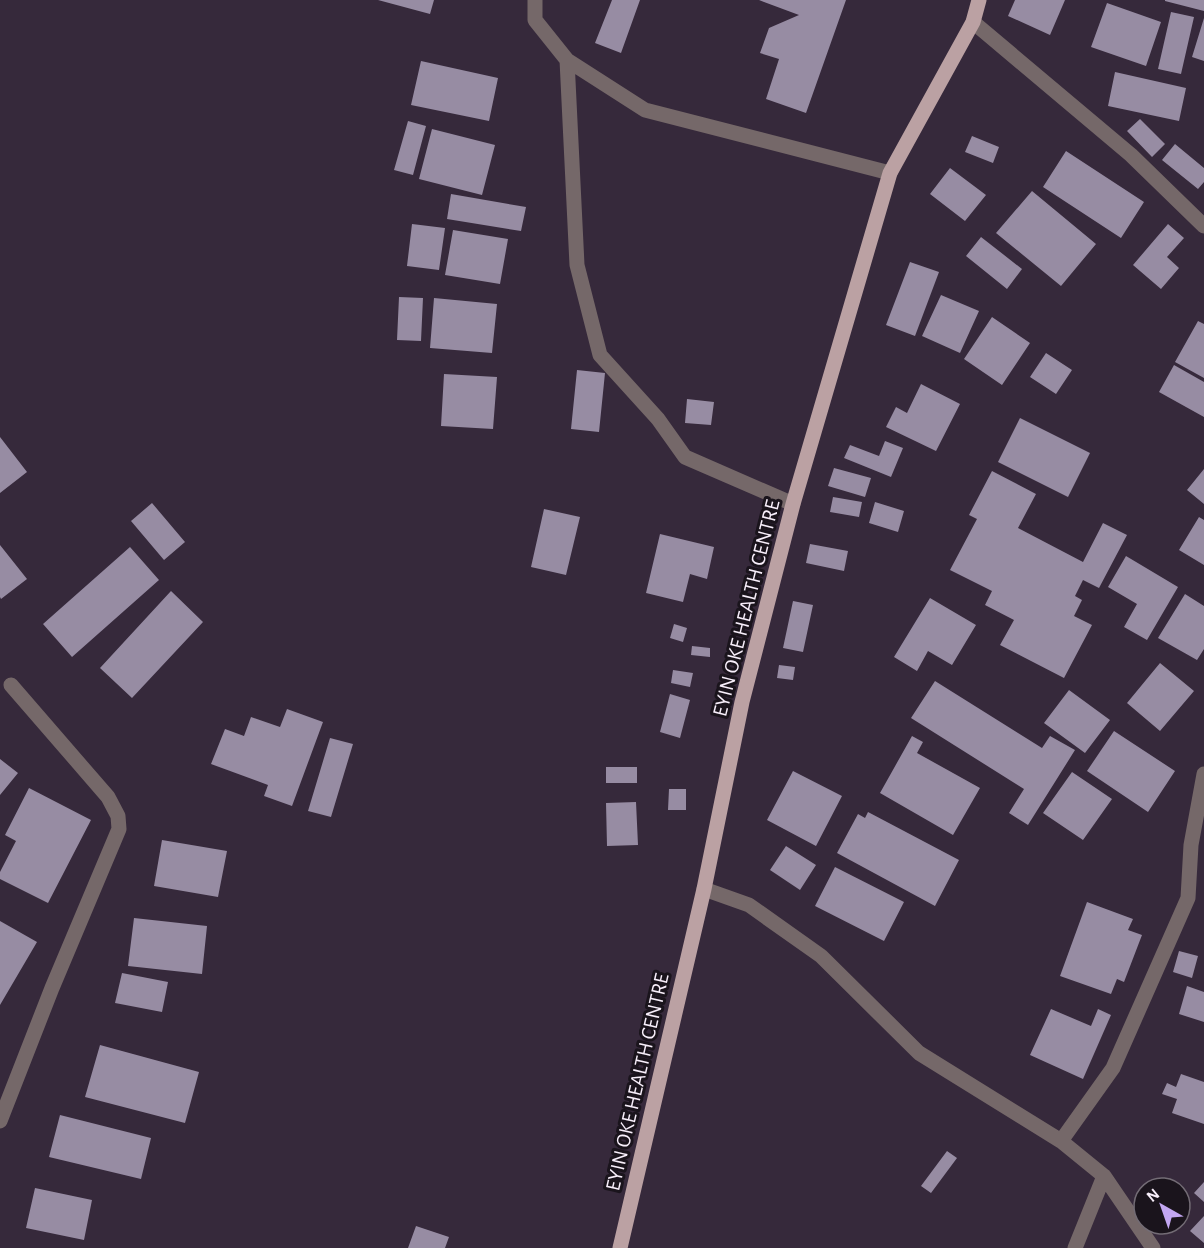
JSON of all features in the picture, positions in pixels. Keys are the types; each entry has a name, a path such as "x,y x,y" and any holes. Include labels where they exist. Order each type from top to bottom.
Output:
{"main road":[{"name":"EYIN OKE HEALTH CENTRE","path":"620,1248 704,889 742,702 793,504 890,173 973,22 979,0"}],"street":[{"path":"535,0 535,20 567,60 645,110 890,173"},
{"path":"973,22 1131,155 1204,226"},
{"path":"567,60 577,265 600,355 658,420 685,457 793,504"},
{"path":"0,1121 52,987 119,829 118,816 108,797 11,685"},
{"path":"1061,1142 1113,1068 1188,898 1191,845 1204,774"},
{"path":"704,889 749,905 821,956 919,1053 1061,1142 1104,1176 1153,1248"},
{"path":"1075,1248 1104,1176"}],"building":[{"path":"378,0 434,0 430,14"},
{"path":"612,0 640,0 621,53 595,43"},
{"path":"759,0 846,0 806,113 766,99 779,59 760,53 769,28 799,15"},
{"path":"1015,0 1065,0 1050,35 1008,16"},
{"path":"1204,0 1204,11 1165,1"},
{"path":"1107,3 1161,22 1146,66 1091,47"},
{"path":"1171,12 1194,17 1181,74 1158,69"},
{"path":"1204,18 1204,61 1192,57"},
{"path":"421,61 498,78 489,121 411,105"},
{"path":"1115,72 1186,88 1179,121 1108,106"},
{"path":"1140,119 1165,144 1152,157 1127,131"},
{"path":"408,121 426,126 413,175 394,170"},
{"path":"432,129 495,145 482,195 419,179"},
{"path":"972,136 999,147 993,163 965,152"},
{"path":"1175,144 1204,168 1204,182 1198,189 1162,160"},
{"path":"1066,151 1144,202 1121,238 1043,187"},
{"path":"950,168 986,195 965,221 930,194"},
{"path":"1032,191 1096,244 1061,286 996,233"},
{"path":"451,194 526,207 521,231 447,219"},
{"path":"412,224 445,228 439,270 407,266"},
{"path":"1168,224 1184,238 1167,257 1179,268 1161,289 1133,265"},
{"path":"453,230 508,239 500,284 445,275"},
{"path":"981,237 1022,269 1007,289 966,256"},
{"path":"910,262 939,272 915,336 886,325"},
{"path":"941,295 979,311 960,353 922,336"},
{"path":"399,297 423,298 421,341 397,340"},
{"path":"434,298 497,304 492,353 430,348"},
{"path":"992,317 1030,343 1002,385 964,359"},
{"path":"1198,321 1204,324 1204,378 1175,362"},
{"path":"1046,353 1072,370 1056,394 1030,377"},
{"path":"1174,365 1204,382 1204,417 1159,392"},
{"path":"577,370 605,373 599,432 571,429"},
{"path":"444,374 497,377 493,429 441,426"},
{"path":"921,384 960,404 936,451 886,427 896,407 907,413"},
{"path":"687,399 714,402 711,425 685,423"},
{"path":"1020,418 1090,453 1068,497 998,462"},
{"path":"0,437 27,472 0,493"},
{"path":"885,441 903,448 891,477 844,458 850,445 879,456"},
{"path":"834,468 871,478 865,497 828,486"},
{"path":"1204,469 1204,504 1187,490"},
{"path":"992,471 1036,494 1018,528 1083,562 1103,523 1127,535 1099,588 1083,580 1075,596 1082,600 1074,616 1092,625 1064,678 1000,645 1014,620 985,605 992,591 950,570 977,519 969,515"},
{"path":"833,497 862,502 859,517 830,512"},
{"path":"875,502 904,511 898,532 869,523"},
{"path":"152,503 185,542 164,560 131,521"},
{"path":"544,509 580,517 566,575 531,567"},
{"path":"1199,517 1204,520 1204,565 1179,550"},
{"path":"660,534 714,547 707,579 690,574 683,602 646,593"},
{"path":"810,544 848,551 844,571 806,563"},
{"path":"0,545 27,579 1,599 0,597"},
{"path":"130,547 159,580 72,657 43,624"},
{"path":"1126,556 1178,587 1147,640 1124,627 1137,604 1108,587"},
{"path":"171,591 203,622 132,698 100,668"},
{"path":"1185,594 1204,606 1204,649 1197,660 1158,638"},
{"path":"930,598 976,625 952,665 928,651 917,671 894,657"},
{"path":"793,601 813,605 803,652 783,648"},
{"path":"674,624 687,628 683,642 670,638"},
{"path":"692,646 710,648 710,657 691,655"},
{"path":"1160,663 1194,691 1160,731 1127,703"},
{"path":"779,665 795,667 793,680 777,678"},
{"path":"673,670 693,673 690,687 671,683"},
{"path":"935,681 1042,748 1050,736 1075,750 1028,825 1009,813 1024,789 911,718"},
{"path":"1069,690 1110,720 1085,753 1044,723"},
{"path":"670,694 690,700 680,738 660,732"},
{"path":"287,709 323,722 292,806 264,796 268,785 211,764 225,729 244,736 251,717 280,727"},
{"path":"1114,731 1175,771 1148,812 1087,771"},
{"path":"912,736 923,742 917,753 980,788 953,835 880,793"},
{"path":"330,738 353,744 331,817 308,811"},
{"path":"0,759 18,773 0,795"},
{"path":"606,767 637,767 637,783 606,783"},
{"path":"793,771 842,796 816,846 767,820"},
{"path":"1072,772 1112,799 1083,840 1043,813"},
{"path":"29,788 91,820 48,903 0,879 0,872 16,841 5,835"},
{"path":"669,789 686,789 686,810 668,810"},
{"path":"636,802 638,845 607,846 606,803"},
{"path":"868,812 959,860 935,906 837,853 858,814 865,818"},
{"path":"162,840 227,851 218,897 154,886"},
{"path":"786,846 816,865 800,890 770,870"},
{"path":"835,867 904,902 884,941 815,906"},
{"path":"1087,902 1133,919 1128,930 1142,935 1124,982 1117,979 1111,994 1060,976"},
{"path":"134,918 207,926 202,974 128,966"},
{"path":"0,921 37,942 0,1005"},
{"path":"1179,951 1198,956 1192,978 1173,972"},
{"path":"122,973 168,982 162,1012 115,1003"},
{"path":"1187,986 1204,992 1204,1022 1179,1014"},
{"path":"1051,1009 1091,1026 1098,1009 1111,1015 1083,1079 1030,1055"},
{"path":"100,1045 199,1072 185,1123 85,1097"},
{"path":"1181,1074 1204,1082 1204,1124 1172,1113 1177,1099 1162,1094 1167,1083 1176,1087"},
{"path":"60,1115 151,1138 141,1179 49,1157"},
{"path":"947,1151 957,1158 931,1193 921,1186"},
{"path":"1204,1182 1204,1202 1194,1193"},
{"path":"35,1188 92,1200 84,1240 26,1228"},
{"path":"1204,1216 1204,1243 1192,1233 1192,1229"},
{"path":"416,1226 449,1237 445,1248 408,1248"}]}
